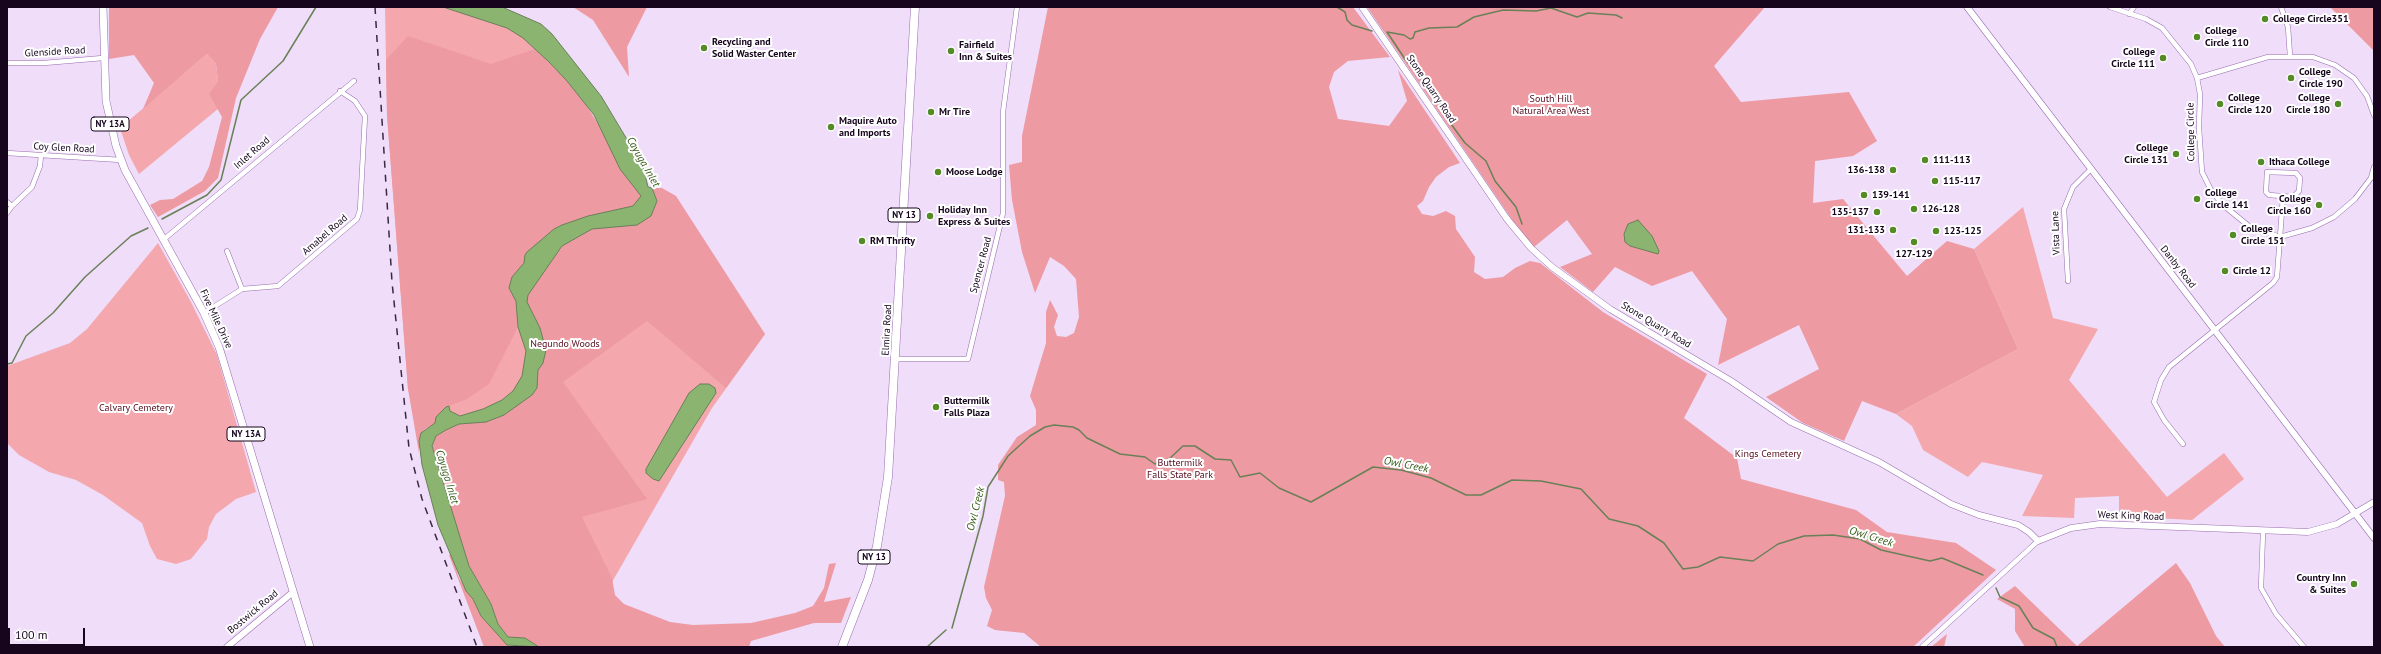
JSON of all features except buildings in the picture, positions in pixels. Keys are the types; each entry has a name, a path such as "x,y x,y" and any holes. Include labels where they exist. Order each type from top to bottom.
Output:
{"highway":[{"name":"Elmira Road","path":"842,647 868,580 877,546 888,477 896,359 915,7"}],"main road":[{"name":"Five Mile Drive","path":"104,7 106,101 110,124 121,160 163,240 204,313 219,347 232,383 292,592 310,647"}],"street":[{"name":"Spencer Road","path":"896,359 968,359 983,288 1003,213 1003,112 1017,7"},
{"name":"Stone Quarry Road","path":"1362,7 1520,237 1552,267 1622,317 1731,381 1801,428 1879,462 1958,508 2018,525 2029,532 2038,541"},
{"name":"Danby Road","path":"1967,7 2354,514 2374,538"},
{"name":"College Circle","path":"2110,7 2146,19 2162,28 2191,64 2197,78 2200,94 2198,128 2202,172 2211,190 2223,205 2250,227 2280,237"},
{"path":"2129,14 2134,7"},
{"path":"2281,7 2288,27 2290,56"},
{"path":"2197,78 2246,62 2268,57 2313,57 2335,65 2354,78 2367,96 2374,115"},
{"name":"Glenside Road","path":"7,63 44,63 104,58"},
{"name":"Inlet Road","path":"163,240 340,91 354,81"},
{"name":"Amabel Road","path":"204,313 242,289 278,286 357,219 360,210 365,116 355,101 340,91"},
{"name":"Coy Glen Road","path":"7,153 121,160"},
{"path":"7,213 12,206 22,199 32,187 40,166 41,155"},
{"path":"2280,237 2312,228 2334,217 2355,199 2371,178 2374,167"},
{"name":"Vista Lane","path":"2068,281 2064,209 2073,187 2091,169"},
{"path":"2267,172 2299,175 2299,191 2293,197 2283,197 2267,194 2267,172"},
{"path":"2183,444 2164,420 2154,402 2156,390 2169,367 2273,284 2277,277 2283,197"},
{"path":"7,202 12,206"},
{"path":"227,251 242,289"},
{"name":"West King Road","path":"1922,647 2038,541 2071,528 2100,524 2300,533 2331,527 2374,502"},
{"path":"2264,532 2261,588 2276,614 2304,647"},
{"name":"Bostwick Road","path":"227,647 292,592"}],"green space":[{"path":"109,7 278,7 260,39 236,98 218,178 205,191 158,217 150,205 160,200 173,199 202,181 209,167 222,117 209,94 218,81 216,64 207,54 143,109 154,83 134,55 109,59"},
{"name":"Negundo Woods","path":"385,7 475,7 532,30 651,200 765,334 712,408 596,610 412,402 408,389 387,115"},
{"path":"573,7 647,7 627,47 629,77 593,20"},
{"name":"Buttermilk Falls State Park","path":"1048,7 1353,7 1390,57 1348,61 1334,72 1329,87 1338,119 1389,126 1407,101 1398,70 1460,163 1449,167 1436,177 1429,187 1423,201 1417,206 1422,214 1433,216 1446,211 1455,216 1456,229 1475,257 1474,272 1485,279 1503,277 1515,268 1530,261 1540,263 1603,312 1707,374 1684,418 1737,458 1741,479 1856,510 1887,532 1956,543 1996,570 1913,647 1041,647 1024,633 995,630 987,626 992,610 986,598 984,587 1005,496 1004,482 998,480 998,465 1017,437 1036,425 1036,410 1030,396 1046,343 1046,312 1050,300 1058,315 1054,327 1057,336 1066,337 1074,333 1079,317 1076,279 1064,266 1050,257 1035,293 1022,252 1012,200 1009,165 1022,162 1022,136"},
{"name":"South Hill Natural Area West","path":"1367,7 1765,7 1714,66 1741,102 1849,92 1877,141 1853,156 1815,161 1813,203 1843,199 1907,276 1947,241 1974,249 2018,349 1896,414 1862,401 1844,441 1803,423 1766,397 1819,369 1799,325 1718,365 1727,319 1692,271 1652,286 1615,267 1593,292 1560,267 1592,254 1567,220 1534,247 1517,227"},
{"path":"2330,7 2374,7 2374,51"},
{"path":"408,36 491,64 535,49 567,81 585,103 606,137 620,169 641,196 634,206 588,216 554,229 525,255 524,263 512,277 509,288 516,301 518,327 489,384 467,399 446,407 436,417 435,423 424,430 419,441 419,453 408,389 387,115 386,60"},
{"path":"207,54 216,64 218,81 210,94 219,108 139,174 129,155 120,128"},
{"path":"652,188 662,188 676,196 765,334 726,388 647,321 563,382 647,499 582,517 612,578 615,595 624,604 670,622 693,625 751,623 795,613 813,606 824,588 829,564 836,563 824,602 851,597 841,623 814,623 751,641 749,647 539,647 525,638 508,637 498,624 491,604 469,566 433,456 432,447 436,436 459,424 486,422 504,415 532,395 537,388 538,370 543,363 546,350 540,328 527,302 528,295 547,266 567,242 592,229 637,225 657,201"},
{"path":"2023,207 2053,318 2098,329 2069,380 2167,497 2224,453 2244,479 2192,520 2119,516 2119,496 2075,498 2074,518 2022,516 2043,475 1982,462 1968,477 1923,450 1912,426 1896,414 2018,349 1974,249"},
{"name":"Calvary Cemetery","path":"158,243 191,302 217,355 256,492 236,499 216,514 209,527 207,539 191,559 176,564 157,559 150,546 142,523 103,495 76,480 49,472 19,455 7,443 7,366 70,343 87,329"},
{"path":"449,555 452,555 459,578 473,599 481,616 510,647 484,647"},
{"path":"2176,563 2190,583 2216,636 2225,647 2025,647 2015,631 2015,609 1997,599 2015,586 2077,646"},
{"path":"1947,634 1944,647 1931,647"}],"shaded area":[{"path":"443,7 502,7 541,24 552,34 601,96 643,166 648,187 652,188 657,201 651,216 637,225 592,229 562,246 528,295 527,302 540,328 546,350 543,363 538,370 537,388 532,395 504,415 486,422 459,424 436,436 432,446 469,566 491,604 498,624 508,637 525,638 539,647 507,645 481,616 473,599 466,591 438,525 422,465 419,441 421,433 435,423 436,417 446,407 449,406 450,411 460,416 483,409 502,400 513,391 522,376 526,351 518,327 516,301 509,288 512,277 524,263 527,252 554,229 562,225 588,216 633,206 641,196 620,169 594,115 567,81 549,62 523,38 507,28"},
{"path":"1638,220 1652,236 1659,251 1658,254 1630,246 1625,242 1624,234 1628,224"},
{"path":"700,384 709,384 715,388 716,393 659,481 653,479 646,473 646,469 689,393"}],"waterway":[{"path":"162,219 207,195 221,180 241,100 283,61 316,7"},
{"path":"1337,7 1345,12 1347,20 1352,25 1372,31"},
{"path":"1387,32 1404,35 1410,39 1413,38 1415,32 1429,28 1457,27 1474,17 1503,10 1536,11 1551,8 1577,17 1588,13 1616,15 1622,18"},
{"path":"1387,32 1405,59 1436,97 1450,118 1451,124 1465,143 1486,161 1495,181 1516,207 1522,224"},
{"path":"7,364 12,363 26,336 53,313 85,277 131,236 148,228"},
{"name":"Owl Creek","path":"952,628 983,516 988,487 1008,456 1030,436 1045,427 1054,425 1073,427 1079,430 1087,438 1120,454 1145,457 1155,464 1169,459 1183,446 1195,446 1215,459 1231,460 1240,477 1260,473 1279,488 1311,502 1373,467 1401,470 1431,478 1466,495 1481,495 1512,480 1541,481 1581,489 1609,519 1638,526 1664,543 1683,569 1698,567 1720,557 1753,561 1778,544 1804,536 1833,535 1860,539 1881,550 1930,561 1942,558 1983,575"},
{"name":"Owl Creek","path":"1996,588 2000,597 2019,606 2033,628 2054,639 2057,647"},
{"name":"Owl Creek","path":"927,647 946,630"}],"railway":[{"path":"375,7 392,282 409,448 422,499 477,647"}],"place":[{"name":"College Circle351","path":"2265,19"},
{"name":"College Circle 110","path":"2197,37"},
{"name":"Recycling and Solid Waster Center","path":"704,48"},
{"name":"Fairfield Inn & Suites","path":"951,51"},
{"name":"College Circle 111","path":"2163,58"},
{"name":"College Circle 190","path":"2291,78"},
{"name":"College Circle 120","path":"2220,104"},
{"name":"College Circle 180","path":"2338,104"},
{"name":"Mr Tire","path":"931,112"},
{"name":"Maquire Auto and Imports","path":"831,127"},
{"name":"College Circle 131","path":"2176,154"},
{"name":"111-113","path":"1925,160"},
{"name":"Ithaca College","path":"2261,162"},
{"name":"136-138","path":"1893,170"},
{"name":"Moose Lodge","path":"938,172"},
{"name":"115-117","path":"1935,181"},
{"name":"139-141","path":"1864,195"},
{"name":"College Circle 141","path":"2197,199"},
{"name":"College Circle 160","path":"2319,205"},
{"name":"126-128","path":"1914,209"},
{"name":"135-137","path":"1877,212"},
{"name":"Holiday Inn Express & Suites","path":"930,216"},
{"name":"131-133","path":"1893,230"},
{"name":"123-125","path":"1936,231"},
{"name":"College Circle 151","path":"2233,235"},
{"name":"RM Thrifty","path":"862,241"},
{"name":"127-129","path":"1914,242"},
{"name":"Circle 12","path":"2225,271"},
{"name":"Buttermilk Falls Plaza","path":"936,407"},
{"name":"Country Inn & Suites","path":"2354,584"}],"water label":[{"name":"Cayuga Inlet","path":"643,162"},
{"name":"Cayuga Inlet","path":"447,477"}],"park label":[{"name":"Kings Cemetery","path":"1768,454"}]}
